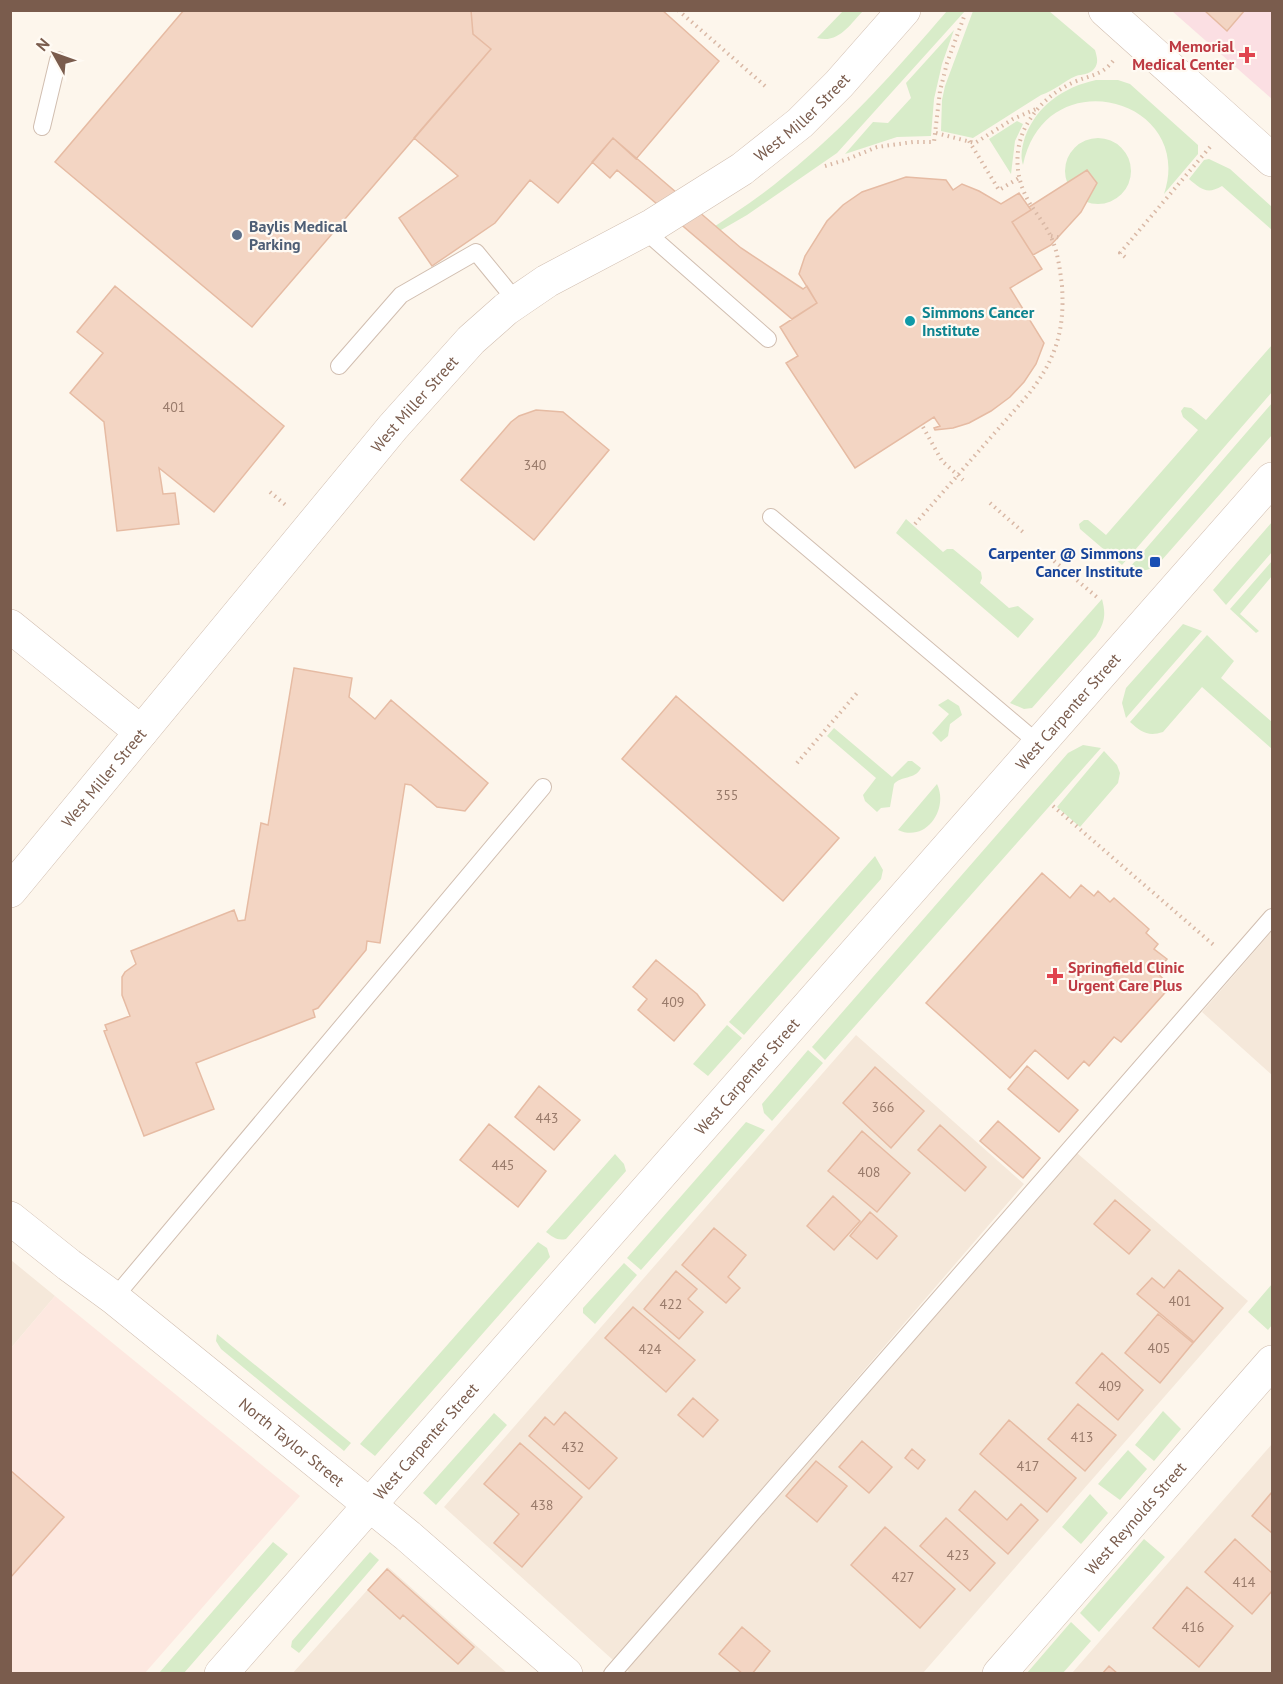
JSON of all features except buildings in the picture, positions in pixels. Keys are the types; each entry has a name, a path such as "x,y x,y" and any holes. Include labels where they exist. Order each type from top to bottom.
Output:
{"street":[{"name":"West Miller Street","path":"10,891 430,385 471,340 517,302 547,281 644,230 742,169 800,123 839,84 904,10"},
{"path":"1105,10 1272,160"},
{"name":"West Carpenter Street","path":"221,1674 1272,479"},
{"path":"10,626 141,732"},
{"name":"North Taylor Street","path":"10,1218 114,1298 417,1543 567,1674"},
{"name":"West Reynolds Street","path":"999,1674 1272,1362"}],"lane":[{"path":"42,127 58,60"},
{"path":"644,230 768,339"},
{"path":"339,366 401,296 477,252 517,302"},
{"path":"771,517 1039,744"},
{"path":"114,1298 543,787"},
{"path":"612,1674 1272,917"}],"path":[{"path":"678,10 765,86"},
{"path":"825,166 877,147 913,142 934,142 940,91 947,63 965,14"},
{"path":"915,524 1027,396 1051,362 1059,339 1063,300 1058,257 1051,236 1020,185 1016,165 1022,134 1038,108 1051,94 1100,73 1113,61"},
{"path":"936,133 975,143 1013,119 1038,108"},
{"path":"969,141 999,190 1019,178"},
{"path":"1125,257 1120,253 1210,147"},
{"path":"1051,236 1062,238"},
{"path":"1118,247 1125,248"},
{"path":"923,427 942,461 963,480"},
{"path":"270,492 288,507"},
{"path":"990,503 1024,533"},
{"path":"1054,561 1098,598"},
{"path":"797,763 857,693"},
{"path":"1053,806 1233,962"}],"shaded area":[{"name":"Memorial Medical Center","path":"1172,11 1272,11 1272,99"},
{"path":"1272,931 1272,1075 1202,1012"},
{"path":"856,1035 1024,1184 614,1661 444,1507"},
{"path":"1077,1153 1248,1301 923,1673 631,1674 625,1668"},
{"path":"11,1260 55,1296 11,1348"},
{"path":"55,1296 300,1496 145,1673 11,1674 11,1348"},
{"path":"1272,1444 1272,1673 1072,1673"},
{"path":"388,1567 507,1673 292,1674"}],"green space":[{"path":"843,11 863,11 838,36 817,38"},
{"path":"947,11 965,11 837,153 747,215 702,241 703,234 746,206 808,157 890,76"},
{"path":"973,11 1049,11 1095,50 1096,67 1041,95 973,138 941,131 945,86"},
{"path":"954,30 942,64 934,99 931,136 897,137 845,154 873,122 888,123 911,98 906,83"},
{"path":"1096,80 1118,80 1130,84 1198,145 1198,154 1164,194 1168,161 1159,134 1139,114 1114,103 1086,102 1059,111 1037,132 1023,165 1024,141 1030,126 1044,107 1073,87"},
{"path":"1017,121 1023,124 1015,141 1011,174 989,139"},
{"path":"1098,138 1110,141 1121,148 1128,159 1131,171 1128,183 1121,194 1110,201 1098,204 1086,201 1075,194 1068,183 1065,171 1068,159 1075,148 1086,141"},
{"path":"1209,159 1230,169 1272,207 1272,230 1222,186 1217,189 1204,190 1189,179 1204,160"},
{"path":"1272,345 1272,392 1122,565 1080,529 1079,524 1088,520 1106,535 1198,430 1183,417 1181,411 1184,407 1191,408 1206,420"},
{"path":"1272,403 1272,435 1161,561 1146,570 1130,567"},
{"path":"906,519 943,552 953,549 981,572 980,583 1009,608 1018,606 1034,619 1018,638 896,533"},
{"path":"1272,522 1272,552 1226,605 1213,590"},
{"path":"1272,561 1272,576 1240,614 1259,631 1256,633 1230,609"},
{"path":"1102,599 1104,618 1096,636 1032,708 1024,709 1010,703"},
{"path":"1183,624 1202,631 1126,718 1122,703 1126,688"},
{"path":"1207,635 1234,661 1221,678 1272,722 1272,749 1202,687 1163,732 1145,733 1130,722"},
{"path":"948,699 959,706 962,715 950,724 948,736 941,742 932,733 949,714 938,705"},
{"path":"834,728 892,777 908,761 912,761 921,768 915,774 894,784 890,807 881,808 877,812 865,801 863,795 876,778 827,736"},
{"path":"1083,745 1101,748 825,1060 812,1047 1068,753"},
{"path":"1104,751 1117,765 1120,773 1118,783 1080,827 1057,807"},
{"path":"937,784 940,804 932,821 918,832 908,833 898,830"},
{"path":"875,856 883,870 881,879 744,1035 729,1022"},
{"path":"727,1025 742,1038 708,1076 693,1064"},
{"path":"808,1050 823,1063 772,1121 764,1113 762,1104"},
{"path":"746,1122 765,1130 641,1270 627,1258"},
{"path":"615,1154 624,1164 626,1171 566,1239 558,1239 546,1232"},
{"path":"538,1242 547,1248 550,1257 375,1456 360,1444"},
{"path":"624,1263 637,1275 595,1324 583,1313 583,1308"},
{"path":"1272,1284 1272,1325 1268,1330 1248,1312"},
{"path":"217,1334 351,1443 344,1451 221,1349 216,1341"},
{"path":"1163,1411 1181,1429 1154,1461 1135,1445"},
{"path":"494,1413 507,1425 436,1505 423,1493"},
{"path":"1128,1450 1147,1469 1120,1500 1098,1484"},
{"path":"1090,1494 1108,1513 1081,1544 1062,1527"},
{"path":"1144,1539 1165,1557 1099,1632 1080,1613"},
{"path":"273,1542 288,1554 184,1673 159,1673"},
{"path":"370,1552 379,1560 299,1653 291,1647 292,1641"},
{"path":"1071,1622 1091,1641 1063,1673 1027,1673"}],"place":[{"name":"Memorial Medical Center","path":"1247,55"},
{"name":"Baylis Medical Parking","path":"237,235"},
{"name":"Simmons Cancer Institute","path":"910,321"},
{"name":"Carpenter @ Simmons Cancer Institute","path":"1155,562"},
{"name":"Springfield Clinic Urgent Care Plus","path":"1055,976"}]}
